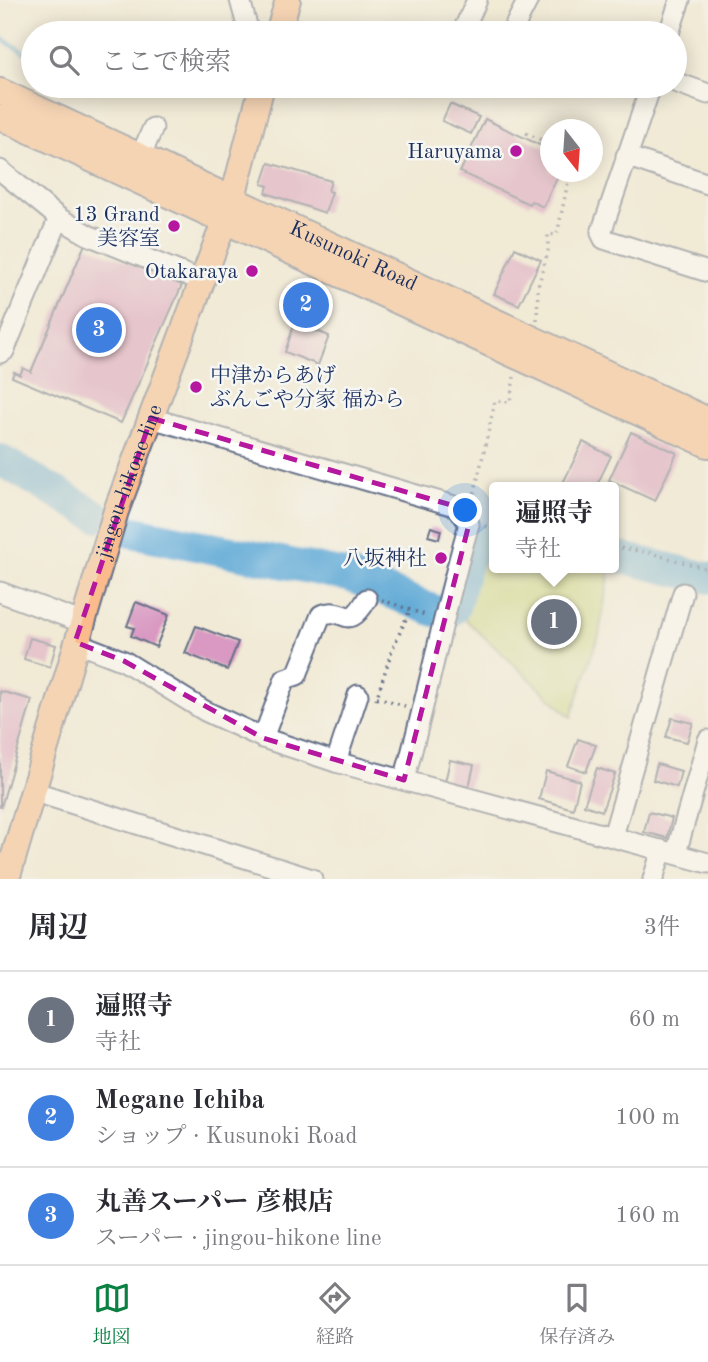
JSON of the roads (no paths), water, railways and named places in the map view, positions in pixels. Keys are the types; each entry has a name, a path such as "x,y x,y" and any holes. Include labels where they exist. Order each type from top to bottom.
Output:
{"main road":[{"path":"282,21 288,0"},
{"name":"Kusunoki Road","path":"0,91 140,157 228,211 334,282 706,451"},
{"name":"jingou-hikone line","path":"7,879 116,511 228,211 259,98"},
{"name":"Kusunoki Road","path":"0,117 228,211 708,420"}],"street":[{"path":"240,0 246,21"},
{"path":"467,21 477,0"},
{"path":"517,21 528,0"},
{"path":"673,21 680,0"},
{"path":"687,86 708,94"},
{"path":"647,98 601,233 604,239 708,272"},
{"path":"140,157 153,128"},
{"path":"626,156 708,184"},
{"path":"2,178 88,235 202,281"},
{"path":"0,353 4,351 59,218"},
{"path":"151,418 458,507 469,524 404,780"},
{"path":"0,592 78,632 124,661 165,680 205,711 263,737 335,762 708,863"},
{"path":"613,836 683,593"},
{"path":"263,737 285,679 297,675 321,615 329,612 352,619 357,617 367,599"},
{"path":"335,762 368,696"},
{"path":"653,879 669,852 708,740"},
{"path":"32,791 264,872 312,879"}],"waterway":[{"path":"0,38 21,50"},
{"path":"0,460 97,516"},
{"path":"128,531 349,576 435,611 449,611 454,608 470,555 476,547 489,539"},
{"path":"619,557 708,578"}],"place":[{"name":"Haruyama","path":"516,151"},
{"name":"13 Grand 美容室","path":"174,226"},
{"name":"Otakaraya","path":"252,271"},
{"name":"Megane Ichiba","path":"306,305"},
{"name":"丸善スーパー 彦根店","path":"99,330"},
{"name":"中津からあげ ぶんごや分家 福から","path":"196,387"},
{"name":"八坂神社","path":"441,558"},
{"name":"遍照寺","path":"554,622"}]}
